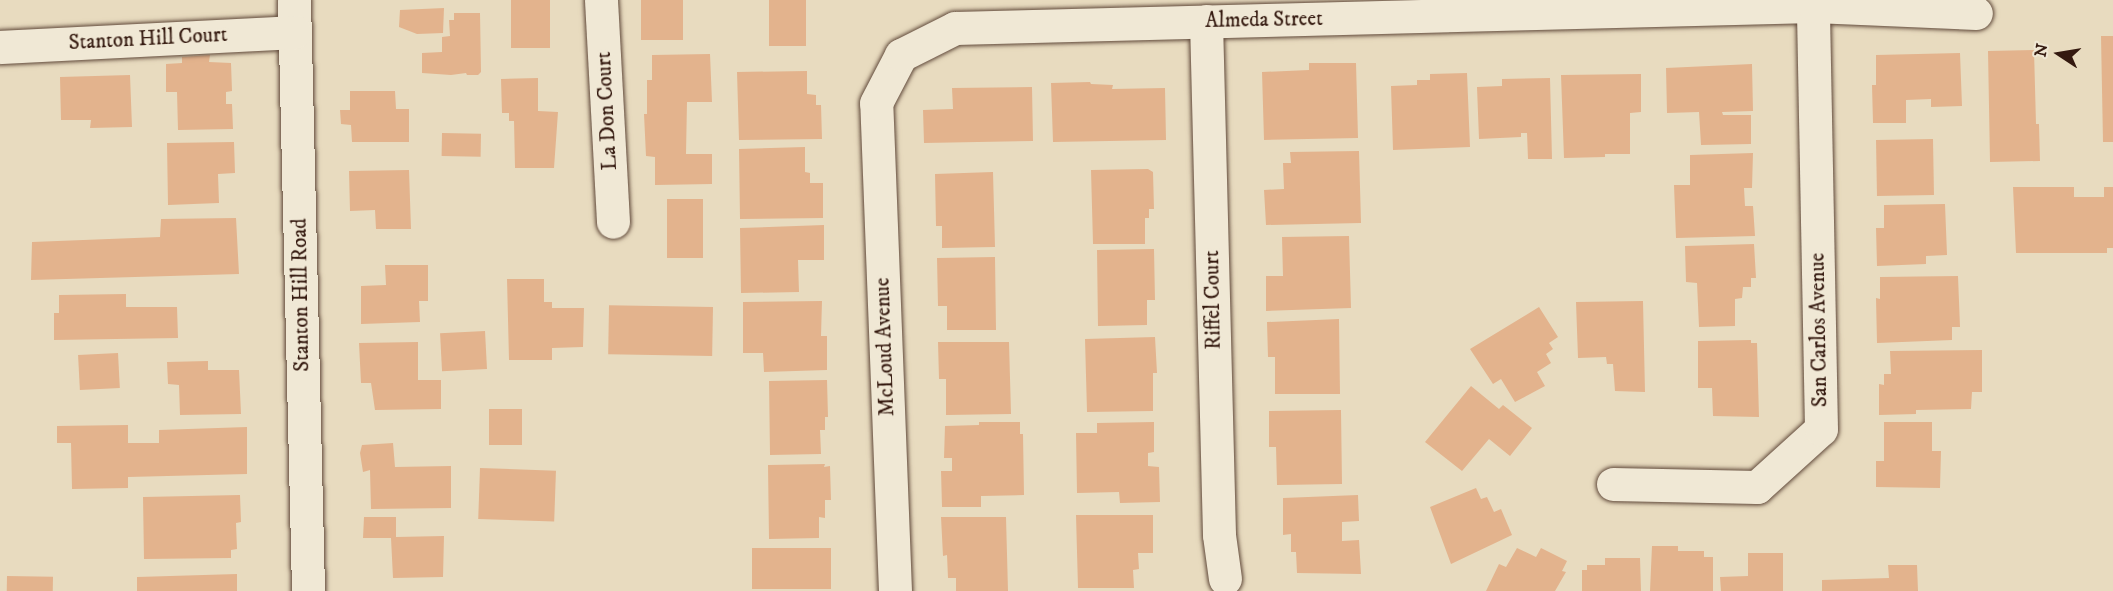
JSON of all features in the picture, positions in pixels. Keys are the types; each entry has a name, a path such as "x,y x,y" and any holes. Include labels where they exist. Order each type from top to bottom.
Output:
{"street":[{"name":"La Don Court","path":"601,0 614,222"},
{"name":"Almeda Street","path":"876,103 901,55 956,28 1813,3 1976,13"},
{"name":"San Carlos Avenue","path":"1613,484 1757,487 1821,429 1813,3"},
{"name":"Stanton Hill Court","path":"0,47 295,16"},
{"name":"Stanton Hill Road","path":"295,16 308,591"},
{"name":"Riffel Court","path":"1206,21 1219,534 1225,579"},
{"name":"McLoud Avenue","path":"876,103 895,591"}],"building":[{"path":"511,0 550,0 550,48 511,48"},
{"path":"641,0 683,0 683,40 641,40"},
{"path":"769,0 806,0 806,46 769,46"},
{"path":"444,8 443,33 417,34 399,27 400,10"},
{"path":"454,13 480,13 481,72 478,75 422,73 422,53 442,52 442,37 450,36 449,20 454,20"},
{"path":"2101,36 2113,36 2113,142 2103,142"},
{"path":"2034,50 2036,124 2039,124 2040,161 1990,162 1988,51"},
{"path":"1960,53 1962,106 1931,107 1931,99 1906,100 1906,123 1873,123 1872,85 1876,85 1876,55"},
{"path":"710,54 712,102 687,102 686,154 712,154 712,184 655,185 655,157 646,156 644,114 647,114 647,80 652,80 652,55"},
{"path":"210,55 209,62 231,63 232,91 226,92 226,104 232,104 233,129 178,130 177,92 166,92 166,64 182,63 182,57"},
{"path":"1309,63 1356,63 1358,138 1264,140 1262,72 1309,70"},
{"path":"1752,64 1753,111 1722,112 1723,115 1751,115 1751,144 1701,145 1699,112 1667,113 1666,68"},
{"path":"807,71 807,94 816,95 816,105 821,105 822,139 739,140 737,72"},
{"path":"1467,73 1470,147 1393,150 1391,86 1417,85 1417,80 1430,80 1430,74"},
{"path":"1641,74 1641,112 1630,113 1630,154 1564,158 1561,75"},
{"path":"130,75 132,127 90,128 91,120 61,120 60,77"},
{"path":"538,78 538,111 558,112 554,168 515,168 514,121 509,121 509,113 502,113 501,79"},
{"path":"1550,78 1552,159 1528,159 1527,133 1521,133 1521,137 1479,139 1477,87 1502,86 1502,79"},
{"path":"1090,82 1091,84 1113,85 1112,89 1165,88 1166,140 1053,142 1051,83"},
{"path":"1032,87 1033,141 924,143 923,110 953,109 952,88"},
{"path":"350,91 395,91 396,109 409,109 409,142 352,142 351,125 341,124 340,110 350,110"},
{"path":"442,133 481,134 481,157 442,156"},
{"path":"1933,139 1934,195 1877,196 1876,140"},
{"path":"234,142 235,173 218,174 219,203 168,205 167,143"},
{"path":"805,147 805,172 810,173 810,183 823,183 823,218 740,219 739,149"},
{"path":"1359,151 1361,223 1266,225 1264,190 1284,189 1283,163 1291,163 1290,152"},
{"path":"1753,153 1752,188 1744,188 1745,206 1753,206 1755,236 1676,238 1674,185 1690,185 1690,155"},
{"path":"1148,169 1153,172 1154,209 1149,209 1149,218 1145,218 1145,244 1093,244 1091,170"},
{"path":"409,170 411,229 376,229 375,210 350,211 349,171"},
{"path":"993,172 995,247 942,248 942,226 936,226 935,174"},
{"path":"2013,187 2074,187 2074,197 2104,197 2104,187 2113,187 2113,248 2107,248 2107,253 2016,253"},
{"path":"667,199 703,199 703,258 667,258"},
{"path":"1945,204 1947,255 1926,256 1926,264 1877,266 1876,228 1884,228 1884,205"},
{"path":"236,218 239,274 31,280 32,242 160,237 161,219"},
{"path":"824,225 824,260 798,260 799,292 741,293 740,228"},
{"path":"1349,236 1351,308 1266,311 1266,276 1283,276 1282,237"},
{"path":"1754,244 1756,278 1751,278 1751,287 1743,287 1742,298 1735,299 1735,326 1699,327 1697,283 1686,282 1685,246"},
{"path":"1154,249 1155,300 1147,300 1147,325 1098,326 1097,250"},
{"path":"995,257 996,330 947,330 947,306 938,306 937,258"},
{"path":"385,265 428,265 428,301 419,301 420,322 361,324 361,286 386,285"},
{"path":"1958,276 1960,327 1952,327 1952,340 1877,343 1876,298 1880,299 1880,277"},
{"path":"507,279 544,279 544,302 552,302 552,308 584,308 583,347 552,348 552,360 509,360"},
{"path":"126,294 126,307 177,307 178,338 54,340 54,313 59,313 59,295"},
{"path":"822,301 821,336 827,336 827,370 764,372 763,353 743,353 743,302"},
{"path":"1643,301 1645,392 1615,391 1613,364 1607,364 1606,357 1578,358 1576,302"},
{"path":"609,305 713,307 712,356 608,354"},
{"path":"1539,307 1558,337 1549,343 1553,349 1546,354 1551,363 1537,372 1545,386 1515,402 1501,379 1493,384 1470,349"},
{"path":"1339,319 1340,394 1275,394 1275,357 1268,357 1267,322"},
{"path":"485,331 487,369 442,371 440,333"},
{"path":"1155,337 1157,373 1153,373 1153,411 1087,412 1085,339"},
{"path":"1751,340 1751,343 1757,343 1759,417 1713,416 1712,388 1698,388 1698,341"},
{"path":"418,342 418,380 441,380 441,409 375,410 371,383 361,383 359,343"},
{"path":"938,342 1009,342 1011,414 946,415 946,379 939,379"},
{"path":"1982,350 1982,392 1972,392 1971,409 1916,410 1916,414 1879,415 1879,384 1884,385 1884,374 1891,374 1890,351"},
{"path":"118,353 120,388 80,390 78,355"},
{"path":"208,361 208,370 239,370 241,414 180,415 179,385 168,384 167,362"},
{"path":"827,380 828,417 825,417 825,430 820,430 821,454 770,455 769,381"},
{"path":"1471,386 1499,409 1503,405 1532,428 1510,456 1489,439 1462,471 1425,442"},
{"path":"489,409 522,409 522,445 489,445"},
{"path":"1341,410 1342,484 1277,485 1276,447 1269,447 1269,411"},
{"path":"979,422 1020,422 1020,434 1023,434 1024,495 981,496 981,507 942,507 941,471 952,471 952,458 944,458 945,426 979,425"},
{"path":"1154,422 1154,452 1148,453 1148,466 1159,467 1160,502 1120,503 1119,492 1077,493 1076,433 1097,433 1097,423"},
{"path":"1884,422 1932,422 1932,451 1941,451 1940,488 1876,487 1876,461 1884,461"},
{"path":"128,425 128,443 159,443 159,430 247,427 247,474 128,477 128,488 72,489 71,443 57,443 57,426"},
{"path":"393,443 395,467 451,466 451,508 371,509 370,470 363,472 360,453 362,445"},
{"path":"825,464 824,467 830,466 831,500 825,500 825,518 819,517 819,538 769,539 768,465"},
{"path":"480,468 556,471 554,522 478,519"},
{"path":"1476,488 1481,499 1487,497 1494,512 1501,509 1512,535 1451,564 1430,507"},
{"path":"240,495 241,522 236,523 237,549 231,550 231,558 144,559 143,497"},
{"path":"1358,495 1359,521 1342,522 1342,541 1359,540 1361,574 1297,573 1296,552 1291,552 1291,534 1283,535 1283,498"},
{"path":"1076,515 1153,515 1153,553 1138,553 1139,569 1133,570 1134,588 1078,588"},
{"path":"364,517 396,517 396,537 444,536 443,577 393,578 391,538 363,538"},
{"path":"941,517 1006,517 1008,591 956,591 956,578 948,578 947,555 943,556"},
{"path":"1652,546 1678,546 1678,551 1704,551 1704,557 1713,557 1713,591 1650,591"},
{"path":"752,548 831,548 831,589 752,589"},
{"path":"1517,548 1536,557 1541,548 1567,561 1562,571 1566,572 1555,591 1486,591 1499,564 1506,567"},
{"path":"1748,553 1783,553 1783,591 1721,591 1720,577 1748,576"},
{"path":"1605,558 1640,558 1641,591 1582,591 1582,570 1587,570 1587,565 1605,565"},
{"path":"1888,565 1917,565 1918,591 1822,591 1822,580 1889,578"},
{"path":"237,574 237,591 137,591 137,577"},
{"path":"7,576 53,577 53,591 7,591"}]}
